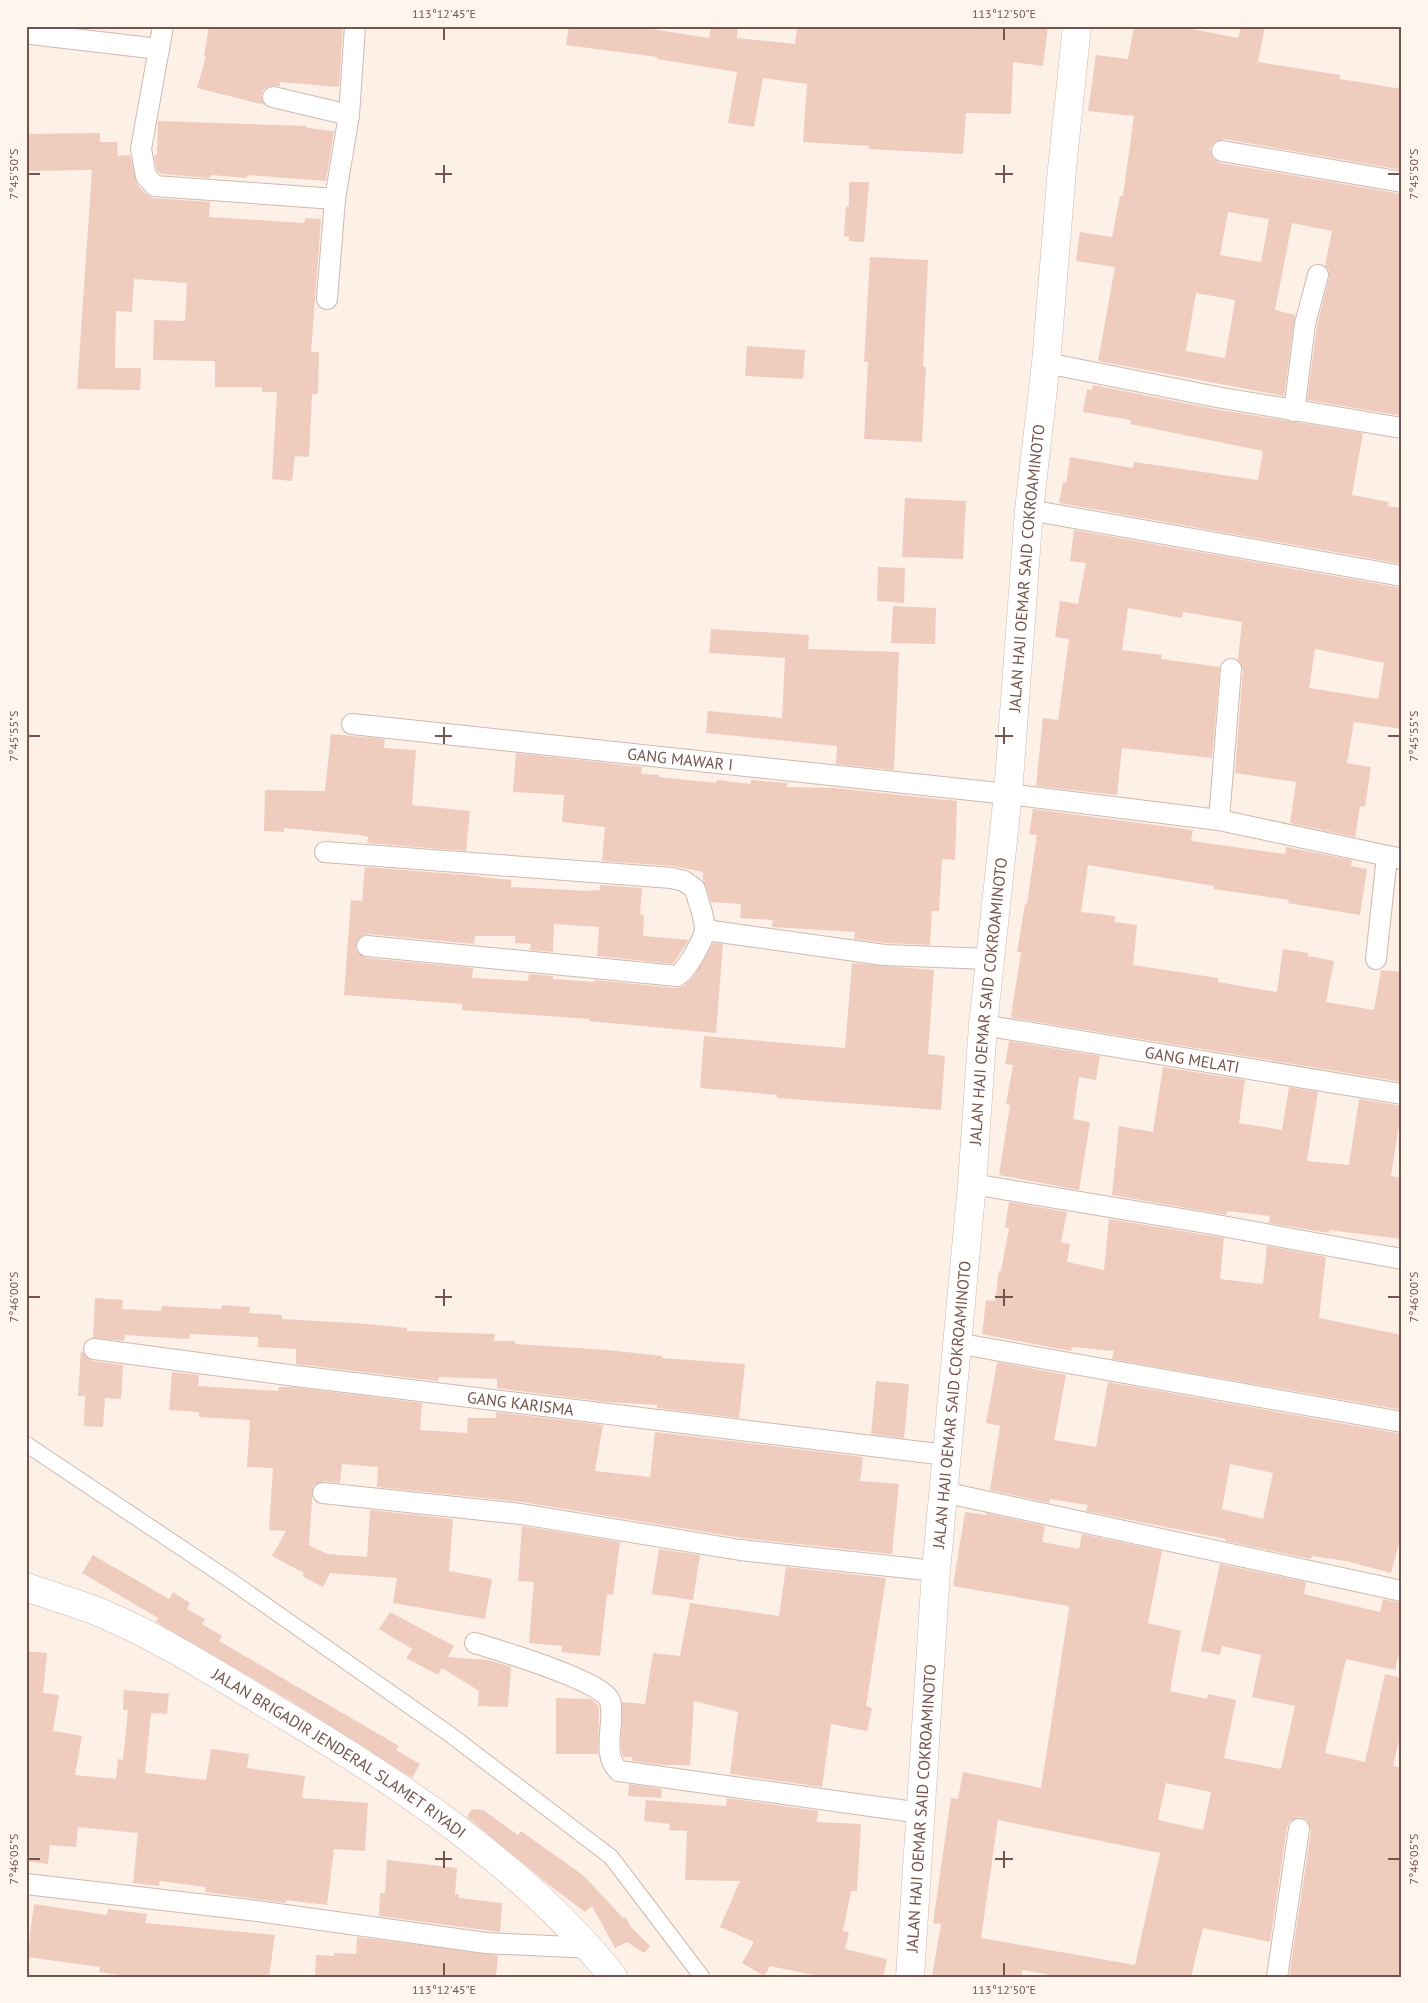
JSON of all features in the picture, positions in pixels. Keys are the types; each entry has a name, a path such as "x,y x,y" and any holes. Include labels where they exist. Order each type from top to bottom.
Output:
{"main road":[{"name":"JALAN HAJI OEMAR SAID COKROAMINOTO","path":"910,1977 936,1571 946,1454 972,1184 983,1025 1008,794 1029,510 1046,363 1062,169 1077,26"},
{"name":"JALAN BRIGADIR JENDERAL SLAMET RIYADI","path":"26,1587 101,1614 167,1646 362,1761 485,1851 546,1902 591,1948 614,1977"}],"street":[{"path":"163,26 140,149 146,176 156,186 335,199"},
{"path":"326,299 335,199 349,115 355,26"},
{"path":"31,34 159,49"},
{"path":"273,98 349,115"},
{"path":"1222,151 1402,182"},
{"path":"1294,410 1305,324 1318,275"},
{"path":"1046,363 1294,410 1402,428"},
{"path":"1029,510 1402,576"},
{"path":"1219,820 1231,669"},
{"name":"GANG MAWAR I","path":"352,724 1008,794 1219,820 1394,857"},
{"path":"325,852 672,878 684,881 695,889 705,930 688,966 683,973 677,976 367,946"},
{"path":"1376,959 1394,857"},
{"path":"705,930 884,955 990,960"},
{"name":"GANG MELATI","path":"983,1025 1402,1094"},
{"path":"972,1184 1200,1222 1402,1260"},
{"path":"956,1342 1402,1422"},
{"name":"GANG KARISMA","path":"94,1349 296,1376 946,1454"},
{"path":"26,1444 231,1581 448,1733 611,1858 702,1977"},
{"path":"943,1492 1402,1590"},
{"path":"322,1493 521,1514 740,1550 936,1571"},
{"path":"475,1643 551,1668 604,1692 610,1702 610,1756 613,1765 619,1771 921,1812"},
{"path":"1277,1977 1299,1829"},
{"path":"26,1884 249,1910 486,1943 591,1948"}],"building":[{"path":"209,26 343,26 339,87 280,82 280,86 270,86 264,89 261,95 265,105 197,88 206,57 204,56"},
{"path":"569,26 651,26 651,29 709,38 711,26 738,26 737,38 795,44 797,26 1048,26 1043,66 1013,62 1011,114 966,113 963,154 868,149 869,146 803,142 807,84 763,78 754,127 728,123 737,72 657,59 657,57 566,45"},
{"path":"1134,26 1177,26 1238,38 1241,26 1265,26 1258,62 1340,75 1340,79 1402,89 1402,170 1224,139 1213,143 1210,149 1214,160 1220,163 1402,194 1402,416 1307,400 1317,326 1329,278 1329,271 1325,266 1332,231 1292,223 1275,310 1295,315 1284,396 1098,361 1115,267 1076,261 1080,232 1112,237 1120,196 1123,196 1134,116 1088,111 1096,55 1128,59","holes":["1228,212 1269,219 1261,262 1220,255","1196,293 1235,300 1225,358 1186,351"]},
{"path":"158,121 307,126 307,128 334,131 326,181 247,175 247,178 211,175 211,178 161,174 157,171 154,155 157,155"},
{"path":"100,133 100,142 117,142 118,156 130,155 137,184 146,194 153,198 210,202 209,217 304,223 305,218 321,219 311,352 319,352 318,394 312,394 309,457 295,456 292,481 272,479 277,392 262,392 262,387 215,387 215,361 153,360 154,320 185,321 187,283 134,279 132,312 116,311 115,368 141,368 140,390 77,389 92,170 26,171 26,134"},
{"path":"849,182 869,182 864,242 849,241 849,237 844,236 846,206 849,207"},
{"path":"870,257 928,260 923,367 926,367 922,442 864,439 868,362 864,362"},
{"path":"747,346 805,350 803,379 745,376"},
{"path":"1093,385 1220,410 1363,433 1352,495 1389,502 1388,506 1402,508 1402,564 1059,503 1063,482 1066,483 1070,457 1133,468 1134,462 1258,480 1263,451 1130,424 1131,420 1083,412 1087,389 1092,390"},
{"path":"905,498 966,501 963,559 902,557"},
{"path":"1074,530 1402,588 1402,729 1354,722 1347,763 1371,767 1365,807 1360,806 1355,837 1290,823 1296,782 1235,773 1243,670 1238,659 1242,622 1183,612 1182,618 1128,608 1122,650 1162,655 1161,659 1220,667 1212,758 1122,748 1117,795 1036,786 1043,718 1058,720 1069,639 1055,637 1060,601 1078,604 1086,563 1070,561","holes":["1315,649 1384,663 1378,699 1309,688"]},
{"path":"878,567 905,568 904,603 877,601"},
{"path":"893,606 936,608 935,644 891,643"},
{"path":"711,629 809,635 808,649 899,652 894,770 836,764 837,746 706,733 708,711 782,718 785,658 709,653"},
{"path":"331,734 385,739 384,748 416,750 412,805 470,811 466,851 367,843 368,837 359,835 284,828 284,832 264,831 265,790 325,791"},
{"path":"516,753 642,767 641,774 659,775 659,777 716,783 717,780 751,784 751,780 788,783 787,787 835,788 957,801 955,860 942,859 939,911 932,911 930,945 885,943 854,939 855,932 772,927 773,920 740,918 741,904 711,902 703,880 703,872 673,866 602,861 605,827 562,822 564,795 513,792"},
{"path":"1033,809 1193,830 1191,841 1285,854 1286,847 1352,860 1351,866 1367,869 1360,915 1288,903 1289,900 1214,889 1214,886 1088,865 1081,912 1115,916 1115,922 1137,925 1133,965 1218,978 1218,982 1277,992 1283,949 1308,953 1308,956 1334,961 1326,1002 1374,1010 1381,970 1402,972 1402,1082 1013,1018 1011,1016 1021,952 1017,952 1025,904 1027,904 1037,835 1029,834"},
{"path":"365,867 511,880 511,887 589,891 600,890 600,885 642,888 640,914 644,915 643,936 689,940 673,964 597,956 599,927 554,924 553,952 530,950 531,944 515,943 515,936 475,936 474,944 368,934 358,939 356,950 366,958 473,968 472,978 528,981 529,974 553,976 553,979 595,982 595,980 676,988 684,986 694,976 713,943 723,944 716,1033 589,1021 589,1019 462,1010 462,1004 344,995 351,900 362,901"},
{"path":"852,963 934,970 928,1054 945,1056 941,1110 777,1098 777,1095 700,1088 704,1036 845,1048"},
{"path":"1009,1041 1100,1056 1096,1080 1079,1077 1073,1119 1090,1122 1079,1190 999,1175 1010,1105 1006,1104 1013,1065 1005,1064"},
{"path":"1163,1067 1245,1080 1239,1123 1282,1130 1289,1087 1318,1092 1307,1161 1349,1165 1359,1099 1402,1106 1391,1176 1402,1178 1402,1239 1329,1230 1329,1233 1269,1223 1270,1216 1227,1211 1227,1215 1112,1195 1119,1126 1153,1132"},
{"path":"1009,1202 1067,1212 1061,1243 1070,1244 1067,1262 1104,1270 1109,1219 1224,1238 1220,1279 1263,1284 1267,1246 1326,1257 1319,1318 1402,1335 1402,1410 1112,1359 1114,1351 1072,1347 1071,1351 982,1334 986,1300 995,1301 999,1271 1001,1271 1009,1228 1005,1227"},
{"path":"95,1298 123,1300 122,1309 161,1311 162,1306 221,1309 222,1305 250,1307 249,1313 282,1315 282,1319 368,1324 407,1328 407,1331 495,1334 494,1341 515,1341 515,1344 608,1350 662,1356 662,1358 745,1364 739,1418 657,1408 657,1405 607,1402 497,1388 497,1379 439,1377 438,1381 296,1364 296,1349 258,1347 258,1337 190,1334 189,1339 125,1335 124,1341 93,1338"},
{"path":"81,1351 92,1361 123,1365 121,1399 105,1398 103,1427 84,1426 85,1396 78,1396"},
{"path":"997,1362 1066,1375 1054,1440 1096,1447 1108,1382 1402,1434 1402,1533 1391,1573 1346,1561 1312,1556 1311,1559 1225,1541 1226,1539 1086,1511 1088,1505 1050,1499 1049,1503 990,1490 1000,1426 986,1423","holes":["1230,1464 1273,1473 1263,1519 1222,1509"]},
{"path":"172,1372 199,1375 198,1386 278,1391 279,1387 292,1387 422,1403 420,1430 467,1433 468,1418 496,1418 496,1412 603,1425 595,1471 650,1477 655,1432 863,1457 860,1481 899,1484 892,1554 742,1538 522,1502 377,1487 378,1467 342,1464 340,1483 324,1481 313,1486 309,1545 327,1554 367,1557 370,1510 453,1519 449,1571 492,1579 485,1619 393,1603 397,1578 330,1573 323,1587 302,1576 304,1573 272,1556 286,1531 269,1530 273,1468 247,1467 250,1420 199,1417 199,1412 169,1410"},
{"path":"876,1381 909,1384 904,1438 871,1434"},
{"path":"965,1512 986,1515 986,1513 1045,1526 1042,1542 1079,1549 1082,1534 1162,1551 1148,1623 1181,1631 1170,1691 1207,1699 1208,1694 1236,1700 1224,1758 1281,1769 1295,1706 1252,1697 1261,1655 1222,1646 1220,1655 1201,1651 1220,1564 1306,1582 1304,1594 1380,1612 1383,1599 1402,1603 1402,1641 1395,1670 1346,1659 1325,1753 1365,1762 1385,1674 1402,1678 1402,1728 1393,1766 1402,1768 1402,1977 1289,1977 1311,1831 1307,1820 1300,1817 1290,1821 1287,1827 1270,1942 1203,1928 1191,1977 1063,1977 1022,1970 1022,1977 932,1977 941,1924 933,1923 951,1798 958,1799 963,1772 1041,1788 1069,1609 1068,1606 953,1586","holes":["1166,1783 1211,1792 1203,1830 1158,1820","998,1820 1160,1853 1135,1965 981,1938"]},
{"path":"522,1526 620,1542 613,1595 607,1594 600,1656 561,1652 562,1646 529,1643 534,1582 518,1581"},
{"path":"659,1549 700,1555 693,1600 652,1594"},
{"path":"93,1555 169,1599 173,1592 190,1603 187,1609 205,1619 202,1624 222,1636 219,1641 399,1746 396,1750 420,1764 412,1778 291,1701 156,1622 158,1618 82,1573"},
{"path":"786,1567 886,1578 866,1706 872,1708 867,1731 831,1724 822,1787 730,1774 738,1712 694,1701 690,1765 663,1765 632,1761 632,1757 623,1757 621,1747 622,1702 645,1704 653,1653 680,1656 690,1603 779,1616"},
{"path":"390,1612 454,1646 448,1657 488,1660 511,1667 508,1707 478,1706 479,1691 442,1668 438,1675 406,1658 412,1649 379,1629"},
{"path":"26,1651 47,1653 43,1693 59,1695 53,1731 82,1736 75,1775 116,1779 118,1759 123,1760 128,1710 123,1710 124,1690 169,1694 167,1714 151,1713 145,1773 206,1780 211,1749 249,1754 247,1768 305,1776 302,1798 368,1803 365,1851 334,1849 327,1905 286,1900 286,1903 205,1892 206,1887 160,1881 159,1886 133,1883 138,1833 78,1827 76,1847 50,1845 48,1864 26,1861"},
{"path":"556,1698 591,1699 599,1706 598,1754 556,1754"},
{"path":"629,1784 662,1789 661,1798 628,1796"},
{"path":"727,1798 818,1811 817,1822 861,1824 857,1891 851,1891 843,1931 849,1932 845,1949 887,1959 883,1977 823,1977 770,1966 764,1976 742,1963 754,1942 720,1927 740,1881 685,1880 687,1831 669,1830 670,1824 644,1821 646,1800 726,1806"},
{"path":"472,1809 483,1810 518,1835 521,1831 584,1876 624,1919 626,1917 630,1926 650,1946 644,1953 627,1942 615,1948 592,1906 585,1912 548,1884 467,1817"},
{"path":"387,1860 457,1868 455,1894 459,1894 459,1898 502,1903 500,1932 379,1916 380,1893 385,1893"},
{"path":"34,1904 107,1915 108,1909 147,1914 145,1923 275,1935 269,1977 132,1977 99,1972 100,1967 27,1957"},
{"path":"357,1937 498,1955 496,1977 315,1977 316,1955 334,1956 334,1953 356,1954"}]}
